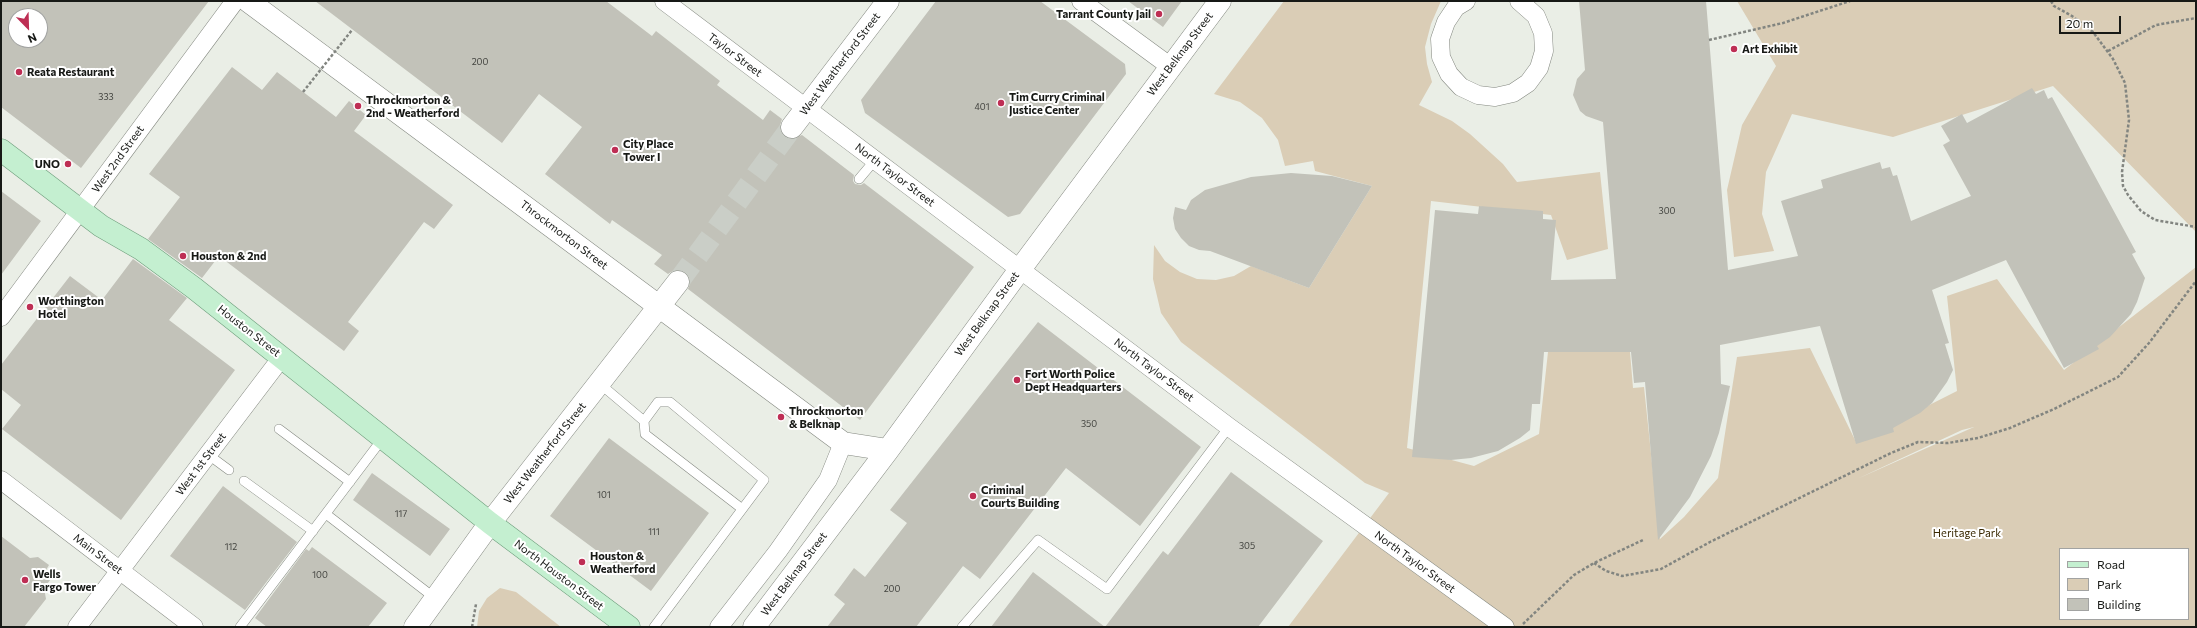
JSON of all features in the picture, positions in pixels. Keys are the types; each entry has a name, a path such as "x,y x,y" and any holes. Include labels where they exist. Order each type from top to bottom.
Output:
{"main road":[{"name":"Throckmorton Street","path":"248,1 843,443 888,450"},
{"name":"West Weatherford Street","path":"792,127 888,1"},
{"name":"West Belknap Street","path":"754,627 888,450 1021,268 1220,1"},
{"name":"Houston Street","path":"1,150 101,226 141,249 282,357 490,523"},
{"name":"West Weatherford Street","path":"415,627 490,523 678,282"},
{"name":"North Houston Street","path":"490,523 629,627"}],"street":[{"name":"West 2nd Street","path":"1,317 234,1"},
{"name":"Taylor Street","path":"664,1 805,109"},
{"path":"1081,1 1170,67"},
{"path":"1466,1 1456,8 1446,22 1440,39 1442,57 1449,74 1461,87 1478,95 1495,97 1513,92 1528,83 1539,68 1544,51 1543,33 1536,16 1519,1"},
{"name":"North Taylor Street","path":"805,109 1021,268 1229,427 1505,627"},
{"name":"West 1st Street","path":"77,627 206,453 282,357"},
{"path":"718,627 778,551 828,480 843,443"},
{"name":"Main Street","path":"1,480 194,627"}],"lane":[{"path":"858,179 875,160"},
{"path":"599,383 644,421"},
{"path":"654,627 764,480 670,402 658,402 644,421 645,434 742,508"},
{"path":"962,627 1038,540 1107,589 1229,427"},
{"path":"279,429 350,482"},
{"path":"240,627 384,438"},
{"path":"206,453 229,470"},
{"path":"244,481 313,531"},
{"path":"326,514 436,599"}],"path":[{"path":"1709,40 1783,23 1850,1"},
{"path":"2051,1 2054,6 2072,16 2093,32 2108,51 2125,83 2129,107 2129,120 2122,172 2123,186 2141,211 2155,220 2196,227"},
{"path":"2108,51 2156,25 2196,18"},
{"path":"303,92 352,30"},
{"path":"1594,563 1606,570 1622,576 1661,569 1710,542 1891,452 1918,442 1948,443 1978,438 2010,428 2054,409 2118,377 2149,343 2196,281"},
{"path":"1520,627 1574,575 1594,563 1643,540"},
{"path":"472,627 476,604"}],"green space":[{"name":"Heritage Park","path":"1284,1 1441,1 1431,24 1425,47 1427,64 1432,82 1419,105 1452,121 1470,134 1503,164 1517,182 1600,172 1608,249 1567,260 1551,215 1431,201 1407,448 1474,466 1539,434 1548,352 1630,352 1633,388 1644,387 1660,539 1684,517 1718,478 1737,357 1810,348 1856,442 1957,391 1947,296 1997,279 2064,370 2196,267 2196,627 1288,627 1389,493 1365,483 1181,342 1161,313 1153,279 1154,245 1165,261 1180,272 1197,279 1216,280 1234,276 1251,266 1309,288 1372,186 1315,171 1313,161 1285,166 1278,140 1262,118 1240,102 1214,94","holes":["1974,427 1857,479 1962,430"]},
{"path":"1737,1 2196,1 2196,232 2053,86 1893,137 1792,114 1766,172 1762,214 1774,251 1734,257 1727,190 1742,125 1776,66"},
{"path":"500,588 516,592 561,627 477,627 479,611 487,598"}],"building":[{"path":"1,1 209,1 81,168 1,107"},
{"path":"315,1 606,1 652,36 656,31 720,81 717,85 763,120 770,110 782,119 780,126 784,137 791,139 802,135 854,175 853,181 855,184 861,185 864,183 974,267 860,420 688,289 690,283 686,272 679,270 668,274 654,264 662,255 612,220 610,224 545,174 582,127 539,94 502,143"},
{"path":"936,1 1040,1 1125,64 1126,74 1020,214 1008,217 865,113 861,100"},
{"name":"Tarrant County Jail","path":"1128,1 1182,1 1163,27"},
{"path":"1579,1 1706,1 1728,270 1798,256 1781,201 1823,188 1821,180 1880,162 1882,169 1890,167 1893,176 1897,175 1911,221 1971,196 1943,145 1950,141 1941,126 1962,114 1967,123 2032,88 2036,94 2044,90 2048,99 2052,97 2136,252 2132,254 2145,278 2137,302 2131,314 2110,337 2097,346 2099,349 2064,368 2006,260 1932,290 1949,343 1945,344 1953,370 1947,382 1932,403 1920,413 1893,428 1894,432 1856,444 1820,326 1720,345 1721,384 1730,386 1719,433 1711,456 1690,497 1658,540 1645,382 1634,383 1631,352 1544,352 1540,404 1532,404 1530,430 1520,438 1498,451 1471,458 1451,460 1412,457 1435,210 1478,214 1479,206 1543,211 1543,219 1556,220 1551,280 1616,279 1603,122 1586,116 1580,111 1573,95 1577,79 1585,70"},
{"path":"232,67 262,90 277,72 336,117 349,101 366,115 354,131 453,205 434,229 424,222 348,322 359,331 344,351 219,256 202,278 148,239 180,197 149,174"},
{"path":"1291,173 1332,176 1372,186 1309,288 1210,251 1199,250 1189,246 1175,229 1173,218 1175,207 1186,210 1191,200 1205,190 1251,177"},
{"path":"1,191 41,221 1,275"},
{"path":"133,259 187,298 169,320 235,370 121,520 2,429 21,405 1,389 1,365 70,276 102,300"},
{"path":"1038,322 1201,447 1140,526 1066,468 980,579 963,566 916,627 827,627 845,604 834,595 854,568 865,577 907,523 890,510"},
{"path":"609,438 709,513 651,591 550,516"},
{"path":"1231,472 1323,541 1258,627 1105,627 1163,551 1168,555"},
{"path":"372,473 450,529 430,556 353,500"},
{"path":"223,486 297,542 245,610 170,556"},
{"name":"Wells Fargo Tower","path":"1,536 30,558 38,557 49,565 46,570 53,576 44,588 46,599 24,627 1,627"},
{"path":"312,547 387,603 368,627 267,627 255,618 306,549 309,551"},
{"path":"1033,572 1105,627 991,627"}],"tunnel":[{"path":"678,282 792,127"}],"place":[{"name":"Tarrant County Jail","path":"1159,14"},
{"name":"Art Exhibit","path":"1734,49"},
{"name":"Reata Restaurant","path":"19,72"},
{"name":"Tim Curry Criminal Justice Center","path":"1001,103"},
{"name":"Throckmorton & 2nd - Weatherford","path":"358,106"},
{"name":"City Place Tower I","path":"615,150"},
{"name":"UNO","path":"68,164"},
{"name":"Houston & 2nd","path":"183,256"},
{"name":"Worthington Hotel","path":"30,307"},
{"name":"Fort Worth Police Dept Headquarters","path":"1017,380"},
{"name":"Throckmorton & Belknap","path":"781,417"},
{"name":"Criminal Courts Building","path":"973,496"},
{"name":"Houston & Weatherford","path":"582,562"},
{"name":"Wells Fargo Tower","path":"25,580"}]}
